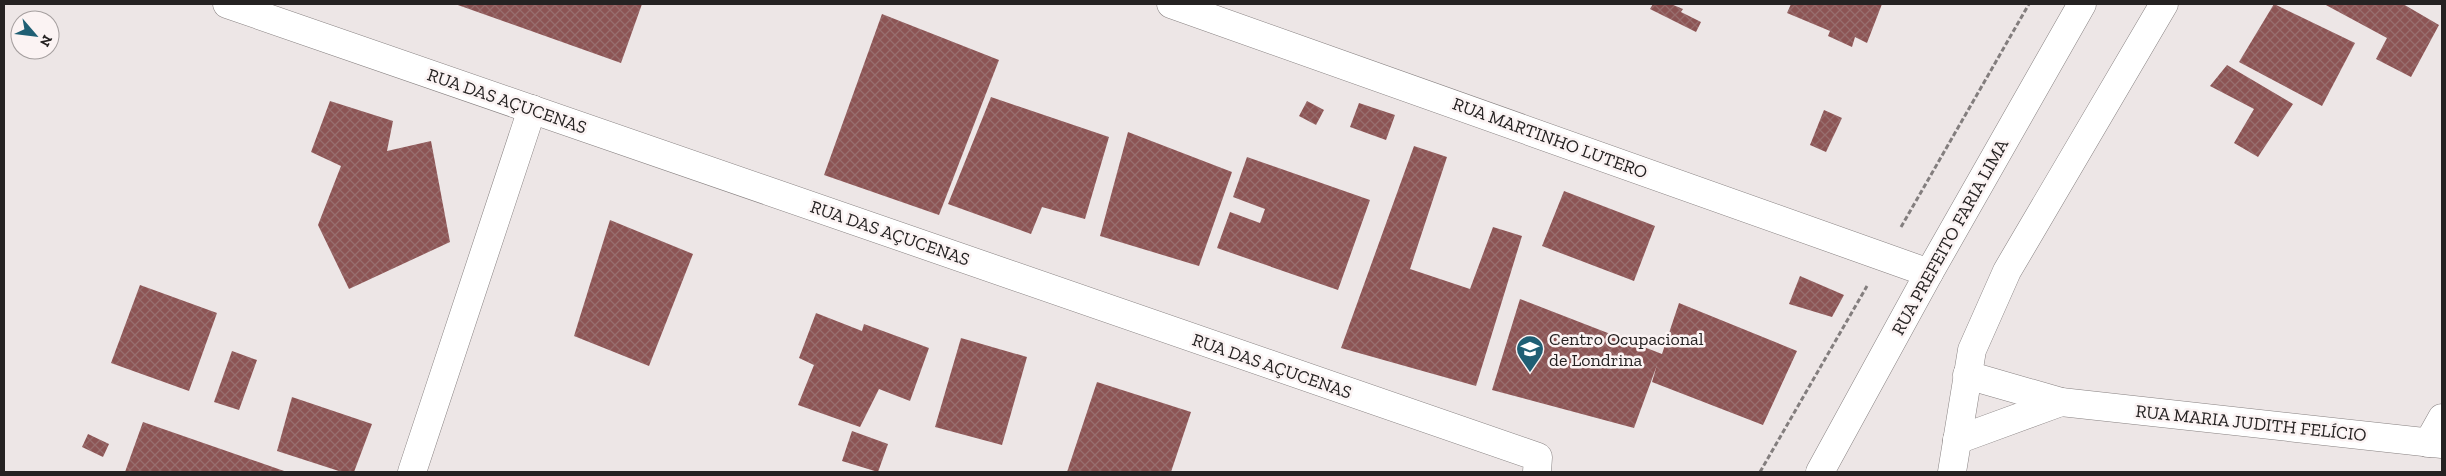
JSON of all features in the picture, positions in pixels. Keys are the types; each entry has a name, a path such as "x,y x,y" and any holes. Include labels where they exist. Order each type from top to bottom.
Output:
{"street":[{"name":"RUA DAS AÇUCENAS","path":"227,4 1538,458 1537,472"},
{"name":"RUA MARTINHO LUTERO","path":"1171,4 1929,273"},
{"name":"RUA PREFEITO FARIA LIMA","path":"1820,472 1929,273 2082,4"},
{"path":"1952,472 1972,350 2008,271 2164,4"},
{"path":"412,472 532,109"},
{"name":"RUA MARIA JUDITH FELÍCIO","path":"1967,375 2061,402 2435,443"},
{"name":"RUA MARIA JUDITH FELÍCIO","path":"1957,440 2061,402"},
{"path":"2435,443 2442,418"}],"building":[{"path":"455,4 642,4 621,63"},
{"path":"1653,4 1671,4 1683,9 1681,12 1701,22 1696,32 1650,9"},
{"path":"1791,4 1882,4 1867,43 1855,37 1852,47 1828,36 1830,31 1787,13"},
{"path":"2274,4 2355,43 2322,106 2239,62"},
{"path":"2324,4 2403,4 2439,25 2411,77 2376,59 2387,38"},
{"path":"882,14 999,60 939,215 824,175"},
{"path":"2227,65 2293,104 2258,157 2234,143 2254,109 2210,86"},
{"path":"991,97 1109,137 1085,219 1042,207 1031,234 948,204"},
{"path":"330,101 393,121 387,151 431,141 450,242 349,289 318,225 341,166 311,152"},
{"path":"1307,101 1324,110 1316,125 1299,116"},
{"path":"1359,103 1395,115 1386,140 1350,127"},
{"path":"1824,110 1842,118 1826,152 1810,145"},
{"path":"1128,132 1232,172 1199,266 1100,236"},
{"path":"1414,146 1447,157 1410,269 1470,289 1493,227 1522,236 1476,386 1341,348"},
{"path":"1247,157 1370,200 1338,290 1217,248 1230,212 1260,223 1265,209 1233,197"},
{"path":"1564,191 1655,226 1634,281 1542,246"},
{"path":"610,220 693,254 649,366 574,336"},
{"path":"1800,276 1844,295 1832,317 1789,304"},
{"path":"140,285 217,313 189,391 111,363"},
{"path":"1520,299 1662,354 1679,303 1797,351 1763,425 1652,382 1657,365 1634,428 1492,390"},
{"path":"816,313 862,331 864,324 929,348 910,401 879,389 860,427 798,405 814,365 799,358"},
{"path":"961,338 1027,357 1002,445 935,427"},
{"path":"232,351 257,360 239,410 214,402"},
{"path":"1097,382 1191,412 1171,472 1067,472"},
{"path":"292,397 372,424 354,472 342,472 277,451"},
{"path":"143,422 287,472 125,472"},
{"path":"852,431 888,444 878,472 842,461"},
{"path":"88,434 109,444 103,457 82,447"}],"place":[{"name":"Centro Ocupacional de Londrina","path":"1530,373"}]}
